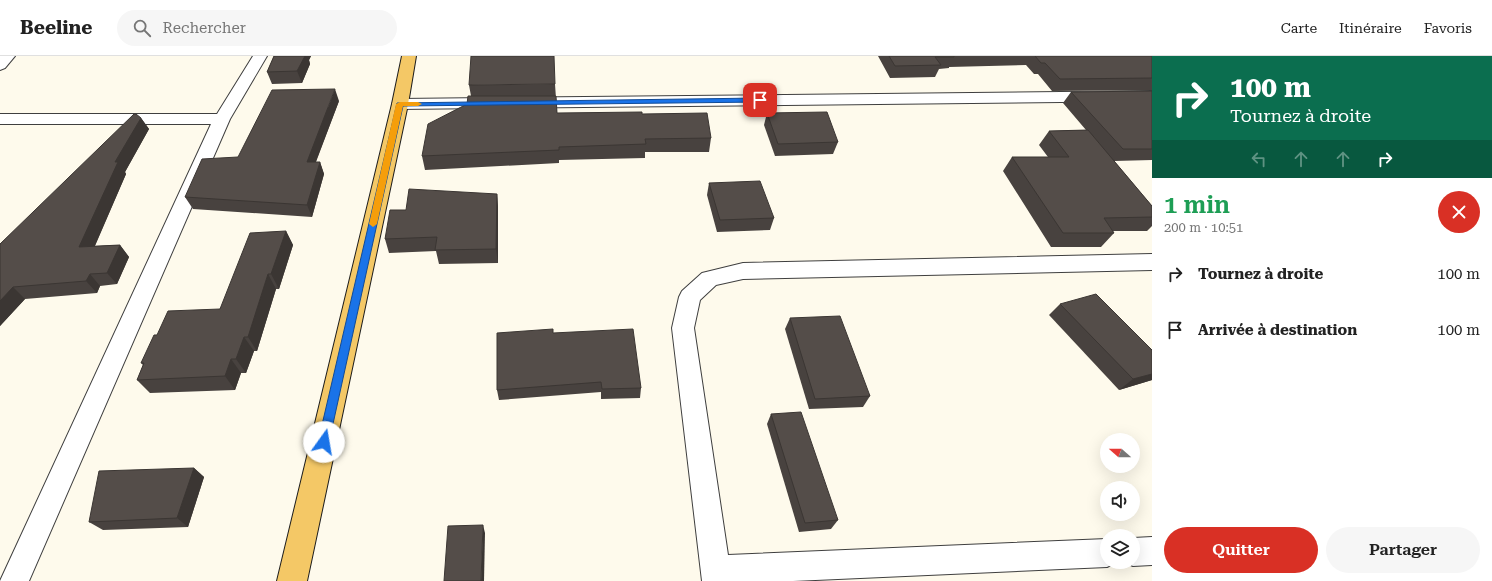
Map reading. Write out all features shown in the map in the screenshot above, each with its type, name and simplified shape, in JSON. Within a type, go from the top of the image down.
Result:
[{"type":"main road","points":[[292,581],[400,104],[409,56]]},
{"type":"street","points":[[0,65],[8,56]]},
{"type":"street","points":[[14,581],[222,119],[260,56]]},
{"type":"street","points":[[400,104],[1152,96]]},
{"type":"street","points":[[0,119],[222,119]]},
{"type":"street","points":[[1100,553],[716,576],[683,328],[690,297],[709,279],[743,271],[1152,262]]},
{"type":"street","points":[[1140,552],[1152,552]]},
{"type":"building","points":[[274,56],[305,56],[297,71],[267,72]]},
{"type":"building","points":[[471,56],[554,56],[555,84],[469,85]]},
{"type":"building","points":[[889,56],[954,57],[935,57],[941,65],[895,66]]},
{"type":"building","points":[[1035,56],[1152,56],[1152,78],[1060,79],[1045,63],[1041,63]]},
{"type":"building","points":[[335,89],[307,162],[320,162],[307,205],[185,197],[202,159],[238,157],[272,90]]},
{"type":"building","points":[[1152,91],[1152,149],[1123,149],[1071,92]]},
{"type":"building","points":[[468,96],[556,96],[557,113],[707,113],[711,138],[645,139],[646,144],[559,147],[559,150],[422,156],[428,124],[467,104]]},
{"type":"building","points":[[827,112],[838,142],[778,144],[767,113]]},
{"type":"building","points":[[134,114],[141,118],[115,162],[118,162],[79,247],[120,245],[107,273],[90,274],[86,281],[13,287],[0,301],[0,244]]},
{"type":"building","points":[[1088,130],[1152,206],[1152,217],[1104,218],[1114,233],[1063,233],[1012,157],[1069,157],[1049,131]]},
{"type":"building","points":[[760,181],[774,218],[720,220],[709,183]]},
{"type":"building","points":[[409,189],[497,194],[496,249],[435,250],[437,237],[385,239],[390,210],[406,210]]},
{"type":"building","points":[[286,231],[271,274],[268,274],[248,337],[244,337],[236,359],[231,359],[225,376],[137,380],[144,363],[141,363],[154,335],[157,335],[168,311],[220,309],[250,233]]},
{"type":"building","points":[[1096,294],[1152,350],[1152,374],[1133,379],[1060,304]]},
{"type":"building","points":[[840,316],[870,396],[815,399],[790,318]]},
{"type":"building","points":[[553,329],[553,333],[633,329],[641,388],[602,389],[601,382],[497,390],[497,333]]},
{"type":"building","points":[[801,412],[838,520],[805,523],[771,414]]},
{"type":"building","points":[[194,468],[177,518],[89,522],[99,471]]},
{"type":"building","points":[[483,525],[481,581],[444,581],[448,526]]},
{"type":"slow traffic","points":[[373,224],[400,104],[418,104]]},
{"type":"route","points":[[324,442],[400,104],[760,100]]}]
